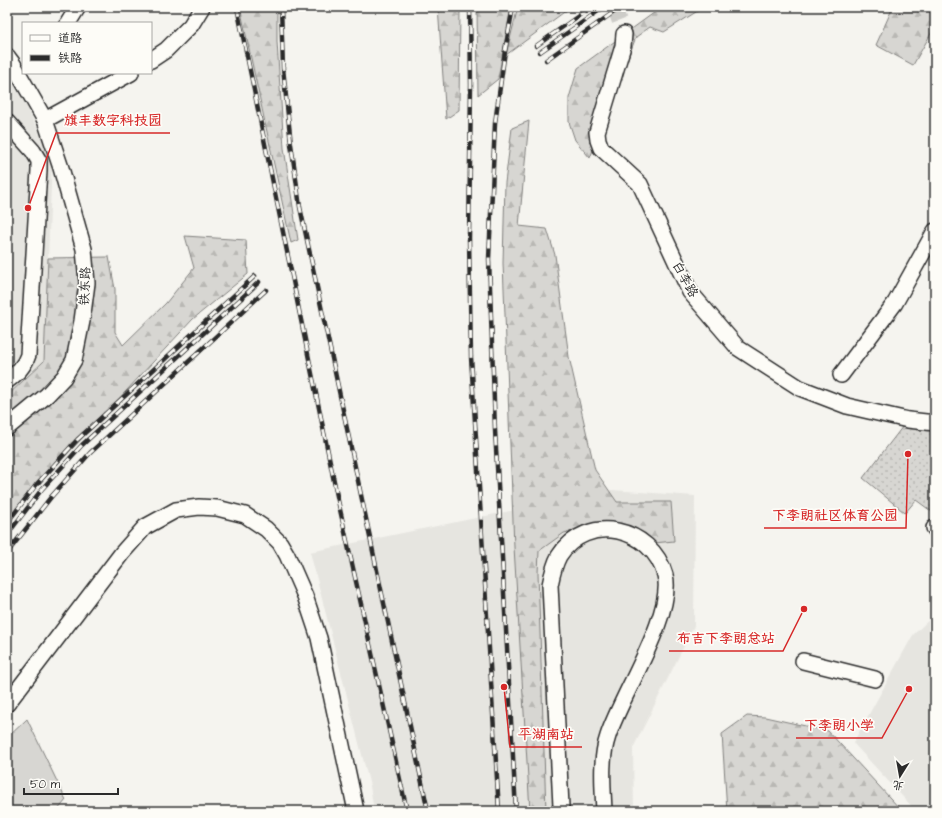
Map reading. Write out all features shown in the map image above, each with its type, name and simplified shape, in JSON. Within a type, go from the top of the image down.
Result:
[{"type":"street","points":[[69,22],[78,7]]},
{"type":"street","points":[[152,59],[166,50],[192,25],[202,7]]},
{"type":"street","name":"白李路","points":[[624,34],[623,46],[597,132],[598,140],[601,148],[640,184],[690,292],[738,348],[800,388],[847,406],[908,420],[935,424]]},
{"type":"street","name":"铁东路","points":[[7,56],[21,70]]},
{"type":"street","name":"铁东路","points":[[7,428],[47,395],[64,377],[74,360],[82,321],[87,283],[84,249],[61,168],[45,120],[23,74]]},
{"type":"street","points":[[45,120],[129,74]]},
{"type":"street","points":[[7,122],[33,151],[39,161],[39,170],[28,355],[25,363],[19,371],[7,381]]},
{"type":"street","points":[[841,375],[896,303],[935,231]]},
{"type":"street","points":[[7,704],[122,553],[145,527],[176,510],[199,507],[217,508],[245,515],[266,529],[280,543],[287,555],[305,596],[319,638],[356,811]]},
{"type":"street","points":[[561,806],[550,585],[553,568],[560,555],[570,543],[581,536],[594,531],[622,531],[635,536],[646,543],[654,552],[666,576],[667,589],[665,603],[659,622],[607,737],[603,765],[604,811]]},
{"type":"street","points":[[803,661],[875,679]]},
{"type":"shaded area","points":[[7,74],[26,105],[52,159],[44,361],[7,396]]},
{"type":"shaded area","points":[[612,490],[695,496],[694,626],[633,748],[634,811],[374,811],[370,786],[310,552]]},
{"type":"shaded area","points":[[935,614],[935,811],[916,811],[853,743],[913,635]]},
{"type":"green space","points":[[240,7],[277,7],[277,42],[284,148],[298,240],[291,243]]},
{"type":"green space","points":[[438,7],[460,7],[459,110],[446,119]]},
{"type":"green space","points":[[477,7],[511,7],[498,79],[478,95]]},
{"type":"green space","points":[[518,7],[571,7],[506,55]]},
{"type":"green space","points":[[662,7],[704,7],[664,32],[650,27],[636,37],[590,158],[575,140],[569,122],[569,98],[578,68]]},
{"type":"green space","points":[[893,7],[933,7],[933,30],[913,65],[876,45]]},
{"type":"green space","points":[[529,121],[519,226],[547,229],[555,255],[569,357],[595,470],[617,502],[671,502],[674,541],[654,543],[607,524],[564,533],[539,551],[538,573],[546,811],[530,811],[514,547],[503,263],[505,183],[512,128]]},
{"type":"green space","points":[[185,236],[246,240],[248,274],[193,319],[7,519],[7,396],[44,361],[48,258],[109,257],[115,289],[115,332],[123,345],[166,303],[194,268]]},
{"type":"green space","points":[[903,426],[935,431],[935,514],[916,500],[905,513],[863,478]]},
{"type":"green space","points":[[747,716],[765,717],[828,731],[902,811],[727,811],[722,734]]},
{"type":"green space","points":[[27,719],[66,800],[57,811],[7,811],[7,738]]},
{"type":"tunnel","points":[[614,7],[624,34]]},
{"type":"railway","points":[[237,7],[337,496],[407,811]]},
{"type":"railway","points":[[281,7],[283,68],[291,144],[300,207],[428,811]]},
{"type":"railway","points":[[470,7],[471,85],[469,238],[471,357],[499,811]]},
{"type":"railway","points":[[513,7],[495,123],[489,259],[495,430],[516,811]]},
{"type":"railway","points":[[536,46],[591,7]]},
{"type":"railway","points":[[540,52],[604,7]]},
{"type":"railway","points":[[546,60],[621,7]]},
{"type":"railway","points":[[7,523],[36,485],[77,440],[255,276]]},
{"type":"railway","points":[[7,535],[42,489],[82,445],[259,282]]},
{"type":"railway","points":[[7,553],[51,497],[90,453],[266,290]]},
{"type":"place","name":"旗丰数字科技园","points":[[28,208]]},
{"type":"place","name":"下李朗社区体育公园","points":[[908,454]]},
{"type":"place","name":"布吉下李朗总站","points":[[804,609]]},
{"type":"place","name":"平湖南站","points":[[504,687]]},
{"type":"place","name":"下李朗小学","points":[[909,689]]}]
